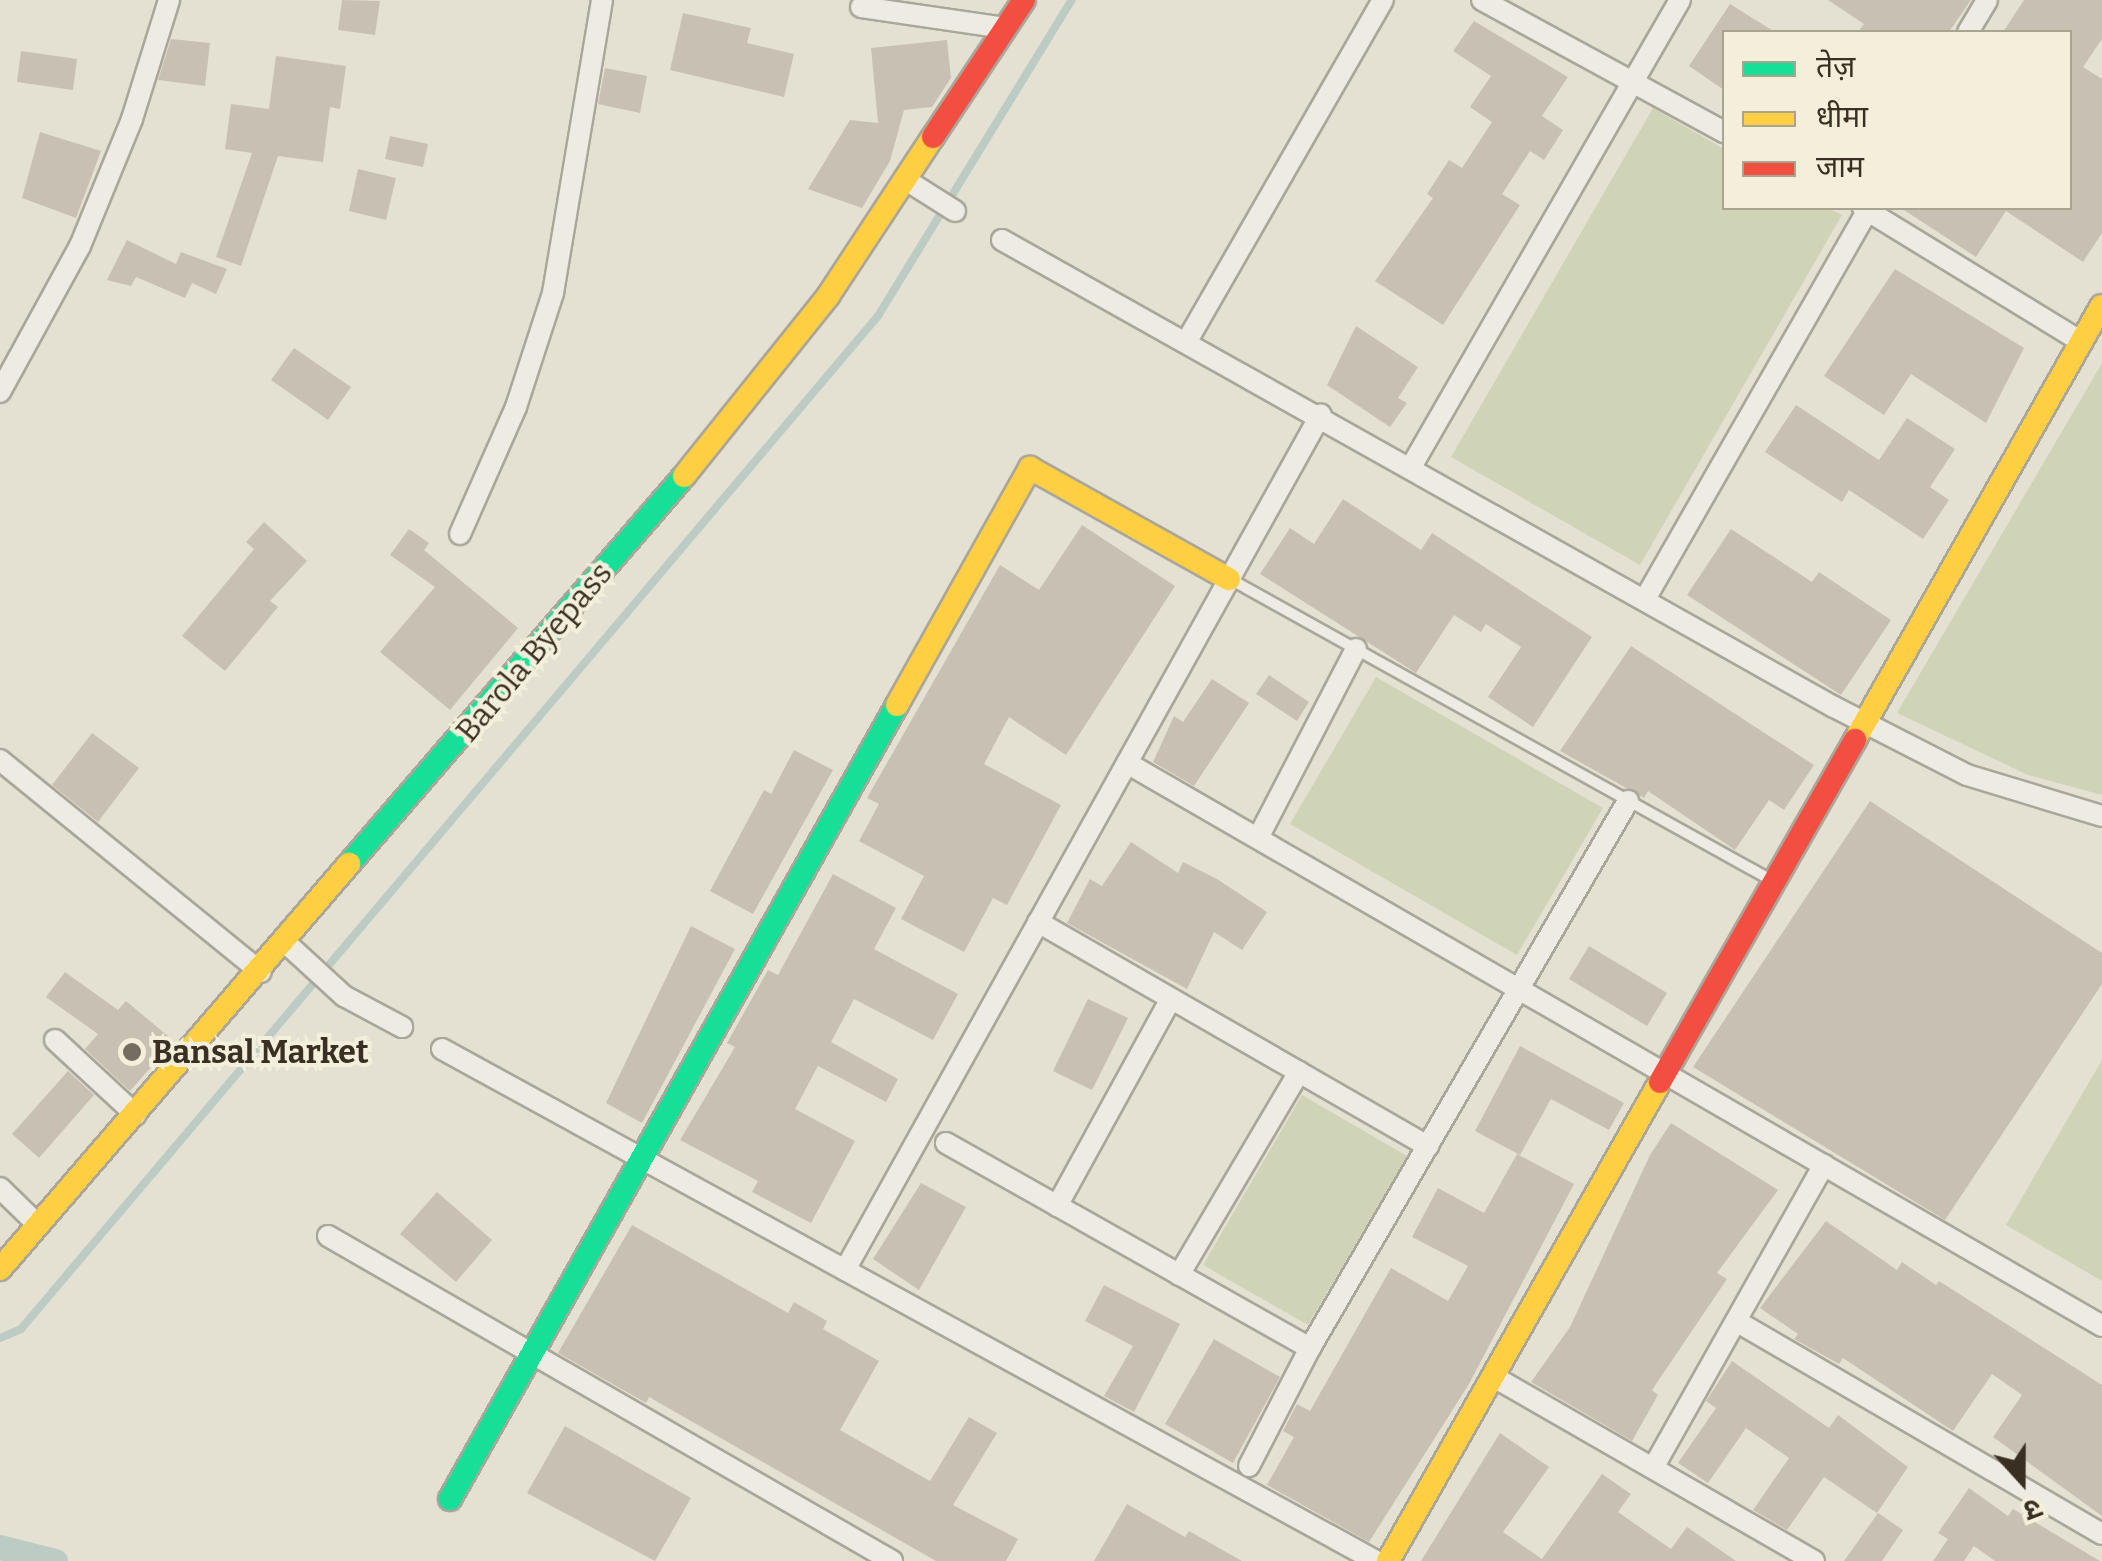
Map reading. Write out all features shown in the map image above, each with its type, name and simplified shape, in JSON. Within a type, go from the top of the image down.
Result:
[{"type":"street","points":[[0,392],[80,246],[132,119],[169,0]]},
{"type":"street","points":[[460,534],[516,407],[553,293],[602,0]]},
{"type":"street","name":"Barola Byepass","points":[[0,1269],[261,972],[294,949],[709,447],[828,296],[1024,0]]},
{"type":"street","points":[[1188,339],[1383,0]]},
{"type":"street","points":[[1482,0],[1722,131]]},
{"type":"street","points":[[1411,467],[1680,0]]},
{"type":"street","points":[[1969,30],[1987,0]]},
{"type":"street","points":[[862,8],[1005,28]]},
{"type":"street","points":[[906,180],[955,211]]},
{"type":"street","points":[[1646,599],[1865,210]]},
{"type":"street","points":[[1869,210],[2082,342]]},
{"type":"street","points":[[1002,240],[1188,339],[1866,724],[1967,775],[2102,816]]},
{"type":"street","points":[[1388,1561],[1668,1075],[2102,306]]},
{"type":"street","points":[[845,1270],[1321,414]]},
{"type":"street","points":[[450,1499],[1030,468],[1229,579]]},
{"type":"street","points":[[1258,838],[1356,649]]},
{"type":"street","points":[[0,760],[261,972]]},
{"type":"street","points":[[1127,763],[2102,1326]]},
{"type":"street","points":[[1249,1466],[1310,1348],[1628,800]]},
{"type":"street","points":[[1038,922],[1428,1146]]},
{"type":"street","points":[[294,949],[344,996],[402,1027]]},
{"type":"street","points":[[1057,1206],[1171,999]]},
{"type":"street","points":[[56,1040],[136,1115]]},
{"type":"street","points":[[442,1049],[1376,1561]]},
{"type":"street","points":[[1179,1275],[1299,1072]]},
{"type":"street","points":[[946,1143],[1310,1348]]},
{"type":"street","points":[[1653,1468],[1824,1165]]},
{"type":"street","points":[[0,1188],[38,1225]]},
{"type":"street","points":[[328,1236],[892,1561]]},
{"type":"street","points":[[1736,1321],[2102,1534]]},
{"type":"street","points":[[1494,1377],[1814,1561]]},
{"type":"lane","points":[[1229,579],[1776,882]]},
{"type":"green space","points":[[1653,108],[1722,148],[1722,210],[1832,210],[1842,215],[1640,565],[1451,457]]},
{"type":"green space","points":[[2102,363],[2102,795],[2028,775],[1897,713]]},
{"type":"green space","points":[[1376,677],[1603,808],[1517,955],[1290,824]]},
{"type":"green space","points":[[2102,1060],[2102,1281],[2006,1225]]},
{"type":"green space","points":[[1302,1095],[1407,1156],[1308,1325],[1203,1265]]},
{"type":"building","points":[[342,0],[380,1],[375,35],[338,30]]},
{"type":"building","points":[[1828,0],[1971,0],[1950,30],[1860,30],[1864,24]]},
{"type":"building","points":[[2024,0],[2102,0],[2102,39],[2083,67],[2102,79],[2102,233],[2083,262],[2006,211],[1976,257],[1904,210],[2072,210],[2072,30],[2004,30]]},
{"type":"building","points":[[1730,4],[1772,30],[1722,30],[1722,89],[1689,66]]},
{"type":"building","points":[[683,13],[751,28],[747,43],[794,54],[784,97],[670,70]]},
{"type":"building","points":[[1474,21],[1568,77],[1542,116],[1563,130],[1544,160],[1530,151],[1502,194],[1520,205],[1443,325],[1375,281],[1433,198],[1427,194],[1449,160],[1462,168],[1492,122],[1470,107],[1491,76],[1453,51]]},
{"type":"building","points":[[171,39],[210,43],[205,86],[158,80]]},
{"type":"building","points":[[947,40],[951,78],[932,107],[904,110],[890,161],[862,208],[808,189],[850,120],[878,123],[871,48]]},
{"type":"building","points":[[21,51],[77,59],[73,90],[17,82]]},
{"type":"building","points":[[276,56],[346,66],[340,109],[330,107],[323,162],[278,156],[241,266],[216,257],[252,153],[225,149],[231,104],[269,109]]},
{"type":"building","points":[[605,68],[647,76],[640,113],[598,104]]},
{"type":"building","points":[[40,132],[101,151],[76,218],[22,198]]},
{"type":"building","points":[[390,136],[428,144],[423,167],[385,159]]},
{"type":"building","points":[[358,169],[396,178],[386,220],[349,211]]},
{"type":"building","points":[[127,240],[176,264],[181,252],[227,269],[216,294],[192,283],[185,298],[136,277],[131,286],[107,280]]},
{"type":"building","points":[[1895,269],[2024,348],[1986,423],[1911,374],[1884,415],[1824,376]]},
{"type":"building","points":[[1356,326],[1418,367],[1398,398],[1407,403],[1390,427],[1327,385]]},
{"type":"building","points":[[294,348],[351,387],[328,420],[271,380]]},
{"type":"building","points":[[1796,405],[1879,460],[1907,418],[1955,449],[1930,487],[1949,500],[1923,539],[1849,490],[1842,502],[1765,452]]},
{"type":"building","points":[[1343,499],[1421,550],[1432,533],[1592,637],[1533,727],[1488,697],[1521,647],[1486,624],[1481,632],[1454,615],[1416,673],[1260,574],[1290,528],[1314,544]]},
{"type":"building","points":[[264,522],[307,561],[270,601],[278,607],[225,671],[182,636],[254,549],[246,542]]},
{"type":"building","points":[[1082,525],[1175,586],[1066,755],[1009,717],[984,764],[1061,805],[1007,905],[993,898],[964,952],[901,919],[924,876],[859,841],[879,804],[867,798],[1000,565],[1039,590]]},
{"type":"building","points":[[409,529],[429,543],[424,550],[518,628],[450,710],[380,652],[435,587],[390,555]]},
{"type":"building","points":[[1731,529],[1812,582],[1819,572],[1891,620],[1841,695],[1687,595]]},
{"type":"building","points":[[1631,646],[1814,765],[1784,810],[1769,800],[1735,850],[1648,791],[1644,798],[1560,751]]},
{"type":"building","points":[[1269,675],[1309,702],[1297,721],[1256,694]]},
{"type":"building","points":[[1212,679],[1249,703],[1194,786],[1153,762],[1174,716],[1183,722]]},
{"type":"building","points":[[92,733],[139,768],[98,822],[52,785]]},
{"type":"building","points":[[794,750],[833,770],[753,914],[710,891],[764,790],[771,794]]},
{"type":"building","points":[[1870,801],[2102,953],[2102,984],[1945,1220],[1693,1067]]},
{"type":"building","points":[[1131,842],[1178,873],[1183,862],[1217,879],[1267,912],[1242,950],[1214,932],[1187,989],[1067,923],[1090,879],[1102,886]]},
{"type":"building","points":[[833,874],[896,908],[874,949],[958,994],[933,1040],[854,999],[831,1042],[898,1079],[886,1102],[818,1066],[795,1109],[855,1141],[811,1223],[752,1192],[758,1181],[680,1140],[735,1047],[727,1043],[768,970],[778,975]]},
{"type":"building","points":[[691,926],[735,949],[642,1123],[606,1103]]},
{"type":"building","points":[[1589,946],[1667,993],[1647,1026],[1569,979]]},
{"type":"building","name":"Bansal Market","points":[[65,972],[118,1010],[126,1001],[174,1041],[130,1091],[85,1049],[98,1034],[46,997]]},
{"type":"building","points":[[1088,999],[1128,1018],[1092,1090],[1053,1071]]},
{"type":"building","points":[[1520,1046],[1624,1103],[1609,1130],[1551,1099],[1520,1155],[1475,1131]]},
{"type":"building","points":[[68,1071],[94,1095],[39,1158],[12,1134]]},
{"type":"building","points":[[1671,1123],[1778,1190],[1717,1273],[1727,1279],[1652,1390],[1658,1395],[1632,1441],[1531,1382],[1570,1327],[1650,1155]]},
{"type":"building","points":[[1517,1154],[1574,1184],[1469,1384],[1369,1542],[1267,1485],[1294,1437],[1283,1431],[1297,1404],[1310,1411],[1391,1268],[1448,1301],[1468,1266],[1412,1237],[1438,1188],[1484,1213]]},
{"type":"building","points":[[921,1183],[966,1207],[919,1290],[873,1259]]},
{"type":"building","points":[[437,1192],[492,1240],[456,1282],[400,1234]]},
{"type":"building","points":[[1826,1221],[1897,1270],[1902,1262],[1936,1285],[1939,1281],[2102,1385],[2102,1516],[1993,1437],[2022,1395],[1992,1374],[1953,1431],[1843,1358],[1839,1364],[1794,1339],[1798,1334],[1760,1308]]},
{"type":"building","points":[[632,1225],[788,1313],[794,1302],[827,1321],[823,1329],[879,1361],[840,1430],[930,1481],[969,1417],[997,1433],[953,1505],[1018,1539],[1006,1561],[936,1561],[649,1397],[646,1403],[558,1353]]},
{"type":"building","points":[[1104,1285],[1180,1324],[1134,1412],[1104,1396],[1133,1346],[1085,1321]]},
{"type":"building","points":[[1214,1339],[1280,1377],[1233,1463],[1165,1424]]},
{"type":"building","points":[[1732,1361],[1829,1428],[1838,1415],[1908,1467],[1877,1513],[1824,1477],[1787,1530],[1753,1510],[1789,1458],[1746,1428],[1708,1483],[1678,1463],[1716,1408],[1706,1401]]},
{"type":"building","points":[[565,1426],[691,1498],[655,1561],[527,1493]]},
{"type":"building","points":[[1500,1433],[1549,1467],[1503,1532],[1542,1559],[1602,1474],[1631,1494],[1618,1512],[1671,1549],[1687,1527],[1736,1561],[1421,1561]]},
{"type":"building","points":[[1969,1488],[2008,1516],[2013,1509],[2100,1561],[1995,1561],[1974,1546],[1964,1561],[1933,1561],[1948,1539],[1938,1533]]},
{"type":"building","points":[[1127,1504],[1185,1537],[1189,1531],[1242,1561],[1094,1561]]},
{"type":"building","points":[[1878,1513],[1903,1530],[1882,1561],[1844,1561]]},
{"type":"waterway","points":[[0,1338],[21,1329],[878,316],[1072,0]]},
{"type":"waterway","points":[[0,1547],[55,1561]]},
{"type":"traffic: fast","points":[[349,864],[684,476]]},
{"type":"traffic: fast","points":[[450,1499],[897,705]]},
{"type":"traffic: slow","points":[[684,476],[828,296],[933,137]]},
{"type":"traffic: slow","points":[[1855,740],[2102,306]]},
{"type":"traffic: slow","points":[[897,705],[1030,468],[1229,579]]},
{"type":"traffic: slow","points":[[0,1269],[349,864]]},
{"type":"traffic: slow","points":[[1388,1561],[1660,1082]]},
{"type":"traffic: jam","points":[[933,137],[1024,0]]},
{"type":"traffic: jam","points":[[1660,1082],[1855,740]]},
{"type":"place","name":"Bansal Market","points":[[132,1052]]}]
